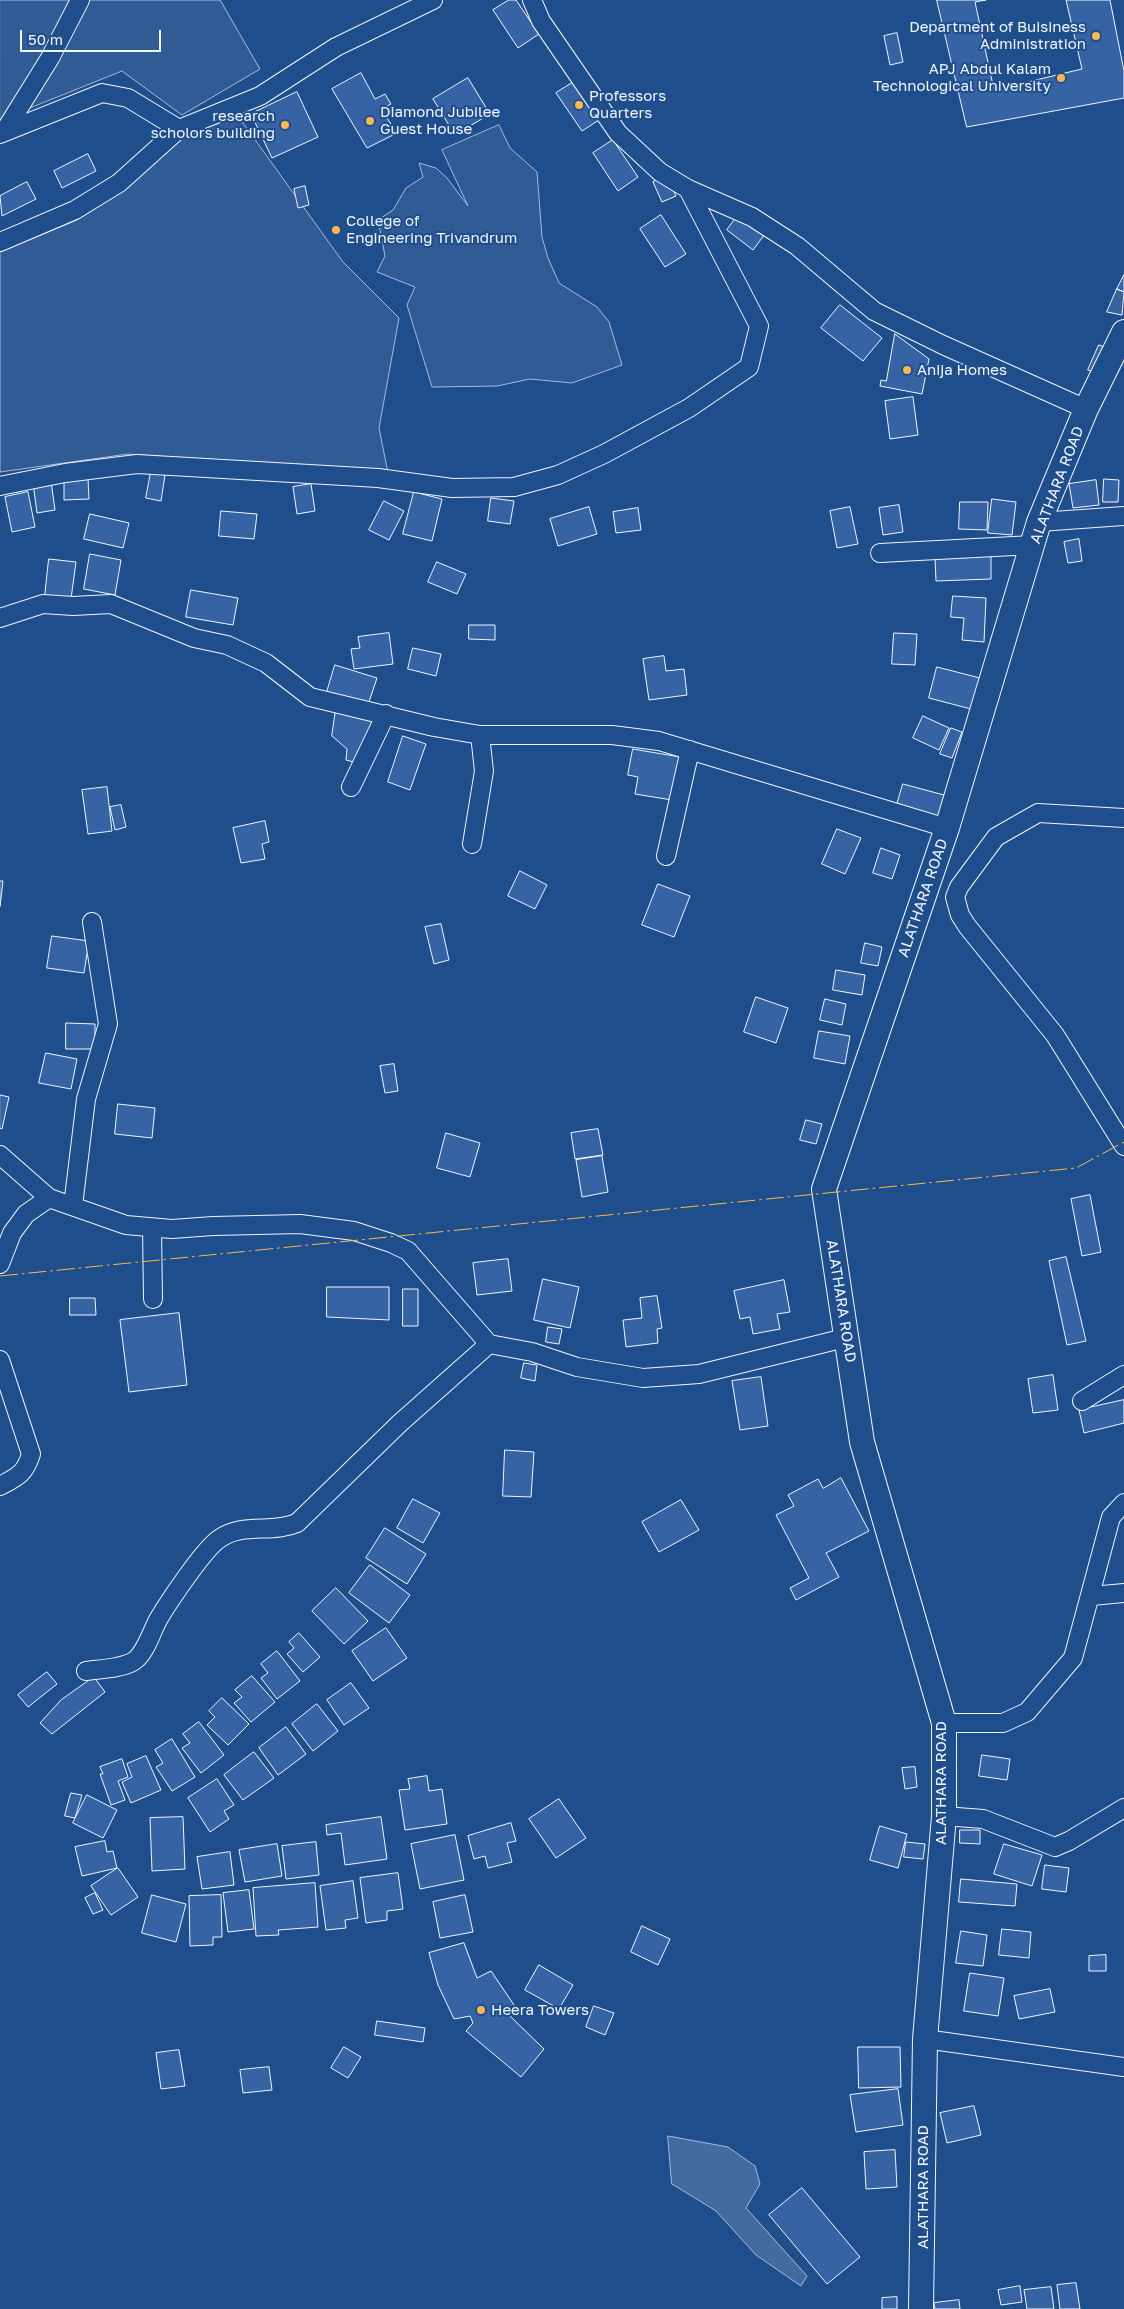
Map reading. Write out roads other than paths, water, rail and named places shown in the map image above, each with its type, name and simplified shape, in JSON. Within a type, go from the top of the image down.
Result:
[{"type":"street","points":[[2,133],[50,58],[80,0]]},
{"type":"street","points":[[0,242],[75,210],[120,183],[178,129],[260,96],[336,47],[433,0]]},
{"type":"street","points":[[532,0],[540,21],[618,133],[660,172],[688,189],[752,217],[797,246],[874,311],[952,349],[1086,409]]},
{"type":"street","points":[[2,133],[102,93],[128,98],[178,129]]},
{"type":"street","points":[[0,486],[65,473],[137,464],[378,478],[452,488],[514,487],[558,475],[604,454],[689,408],[749,367],[759,326],[688,189]]},
{"type":"street","name":"ALATHARA ROAD","points":[[921,2309],[924,2039],[944,1816],[944,1723],[862,1442],[824,1189],[947,828],[1039,522],[1086,409],[1124,332]]},
{"type":"street","points":[[1039,522],[1124,516]]},
{"type":"street","points":[[880,553],[1033,545]]},
{"type":"street","points":[[0,618],[44,604],[73,606],[112,604],[194,638],[227,646],[258,660],[310,696],[434,727],[480,735],[612,735],[659,741],[947,828]]},
{"type":"street","points":[[351,787],[386,714]]},
{"type":"street","points":[[472,844],[484,771],[480,735]]},
{"type":"street","points":[[666,856],[690,750]]},
{"type":"street","points":[[1124,818],[1038,813],[996,836],[959,887],[955,897],[957,906],[967,926],[1055,1035],[1124,1146]]},
{"type":"street","points":[[73,1206],[86,1099],[108,1024],[92,922]]},
{"type":"street","points":[[0,1155],[49,1198],[126,1224],[172,1229],[300,1224],[354,1231],[392,1243],[408,1251],[489,1344],[532,1352],[578,1367],[643,1378],[699,1374],[845,1338]]},
{"type":"street","points":[[0,1264],[12,1233],[26,1214],[49,1198]]},
{"type":"street","points":[[152,1227],[153,1299]]},
{"type":"street","points":[[86,1671],[125,1665],[136,1660],[160,1618],[213,1544],[233,1532],[255,1528],[278,1529],[297,1523],[400,1423],[489,1344]]},
{"type":"street","points":[[0,1360],[30,1454],[27,1467],[18,1476],[0,1486]]},
{"type":"street","points":[[1082,1401],[1124,1375]]},
{"type":"street","points":[[944,1723],[1003,1723],[1027,1712],[1073,1658],[1092,1596],[1111,1516],[1124,1503]]},
{"type":"street","points":[[1092,1596],[1124,1593]]},
{"type":"street","points":[[944,1816],[983,1819],[1054,1847],[1069,1841],[1124,1808]]},
{"type":"street","points":[[924,2039],[1124,2067]]},
{"type":"place","name":"Department of Buisiness Administration","points":[[1096,36]]},
{"type":"place","name":"APJ Abdul Kalam Technological University","points":[[1061,78]]},
{"type":"place","name":"Professors Quarters","points":[[579,105]]},
{"type":"place","name":"Diamond Jubilee Guest House","points":[[370,121]]},
{"type":"place","name":"research scholors building","points":[[285,125]]},
{"type":"place","name":"College of Engineering Trivandrum","points":[[336,230]]},
{"type":"place","name":"Anija Homes","points":[[907,370]]},
{"type":"place","name":"Heera Towers","points":[[481,2010]]}]
